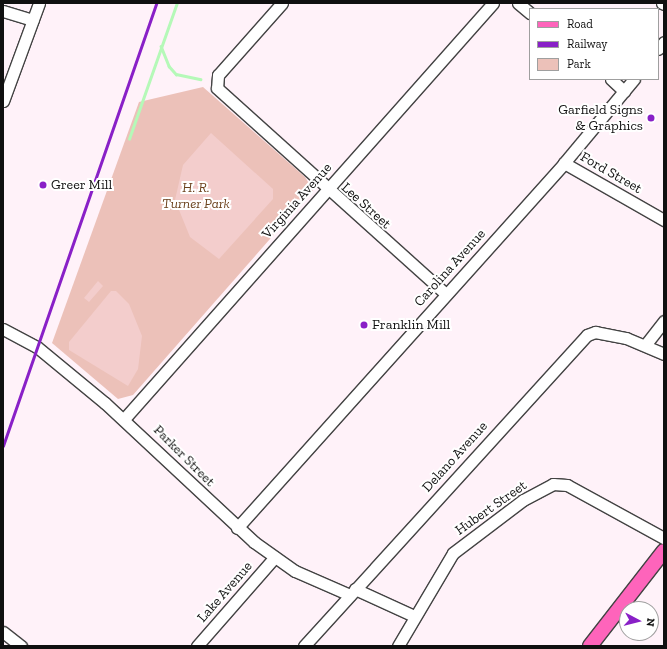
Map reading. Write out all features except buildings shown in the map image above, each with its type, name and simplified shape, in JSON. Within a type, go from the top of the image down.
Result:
[{"type":"main road","points":[[590,646],[663,554]]},
{"type":"street","points":[[3,101],[39,3]]},
{"type":"street","name":"Lee Street","points":[[282,3],[218,75],[216,88],[327,190],[446,294]]},
{"type":"street","name":"Virginia Avenue","points":[[124,419],[493,3]]},
{"type":"street","points":[[518,3],[529,11]]},
{"type":"street","points":[[3,10],[33,20]]},
{"type":"street","points":[[612,80],[624,91]]},
{"type":"street","name":"Carolina Avenue","points":[[237,528],[564,163],[633,80]]},
{"type":"street","name":"Ford Street","points":[[564,163],[664,220]]},
{"type":"street","points":[[646,344],[664,321]]},
{"type":"street","name":"Parker Street","points":[[3,329],[38,347],[124,419],[237,528],[294,571],[414,616]]},
{"type":"street","name":"Delano Avenue","points":[[304,646],[587,334],[600,332],[646,344],[664,354]]},
{"type":"street","name":"Hubert Street","points":[[398,646],[414,616],[453,553],[523,500],[553,484],[567,485],[664,538]]},
{"type":"street","name":"Lake Avenue","points":[[197,646],[275,557]]},
{"type":"street","points":[[3,632],[21,646]]},
{"type":"green space","name":"H. R. Turner Park","points":[[203,87],[305,177],[313,190],[133,395],[118,399],[52,343],[139,102]]},
{"type":"green space","points":[[211,133],[273,189],[273,199],[219,259],[190,237],[175,200],[183,165]]},
{"type":"green space","points":[[98,281],[103,286],[89,302],[84,298]]},
{"type":"green space","points":[[111,291],[116,291],[129,304],[142,336],[138,369],[128,386],[69,350],[69,342]]},
{"type":"waterway","points":[[129,139],[177,3]]},
{"type":"waterway","points":[[161,46],[169,66],[176,74],[200,79]]},
{"type":"railway","points":[[3,446],[156,3]]},
{"type":"place","name":"Garfield Signs & Graphics","points":[[651,118]]},
{"type":"place","name":"Greer Mill","points":[[43,185]]},
{"type":"place","name":"Franklin Mill","points":[[364,325]]}]
